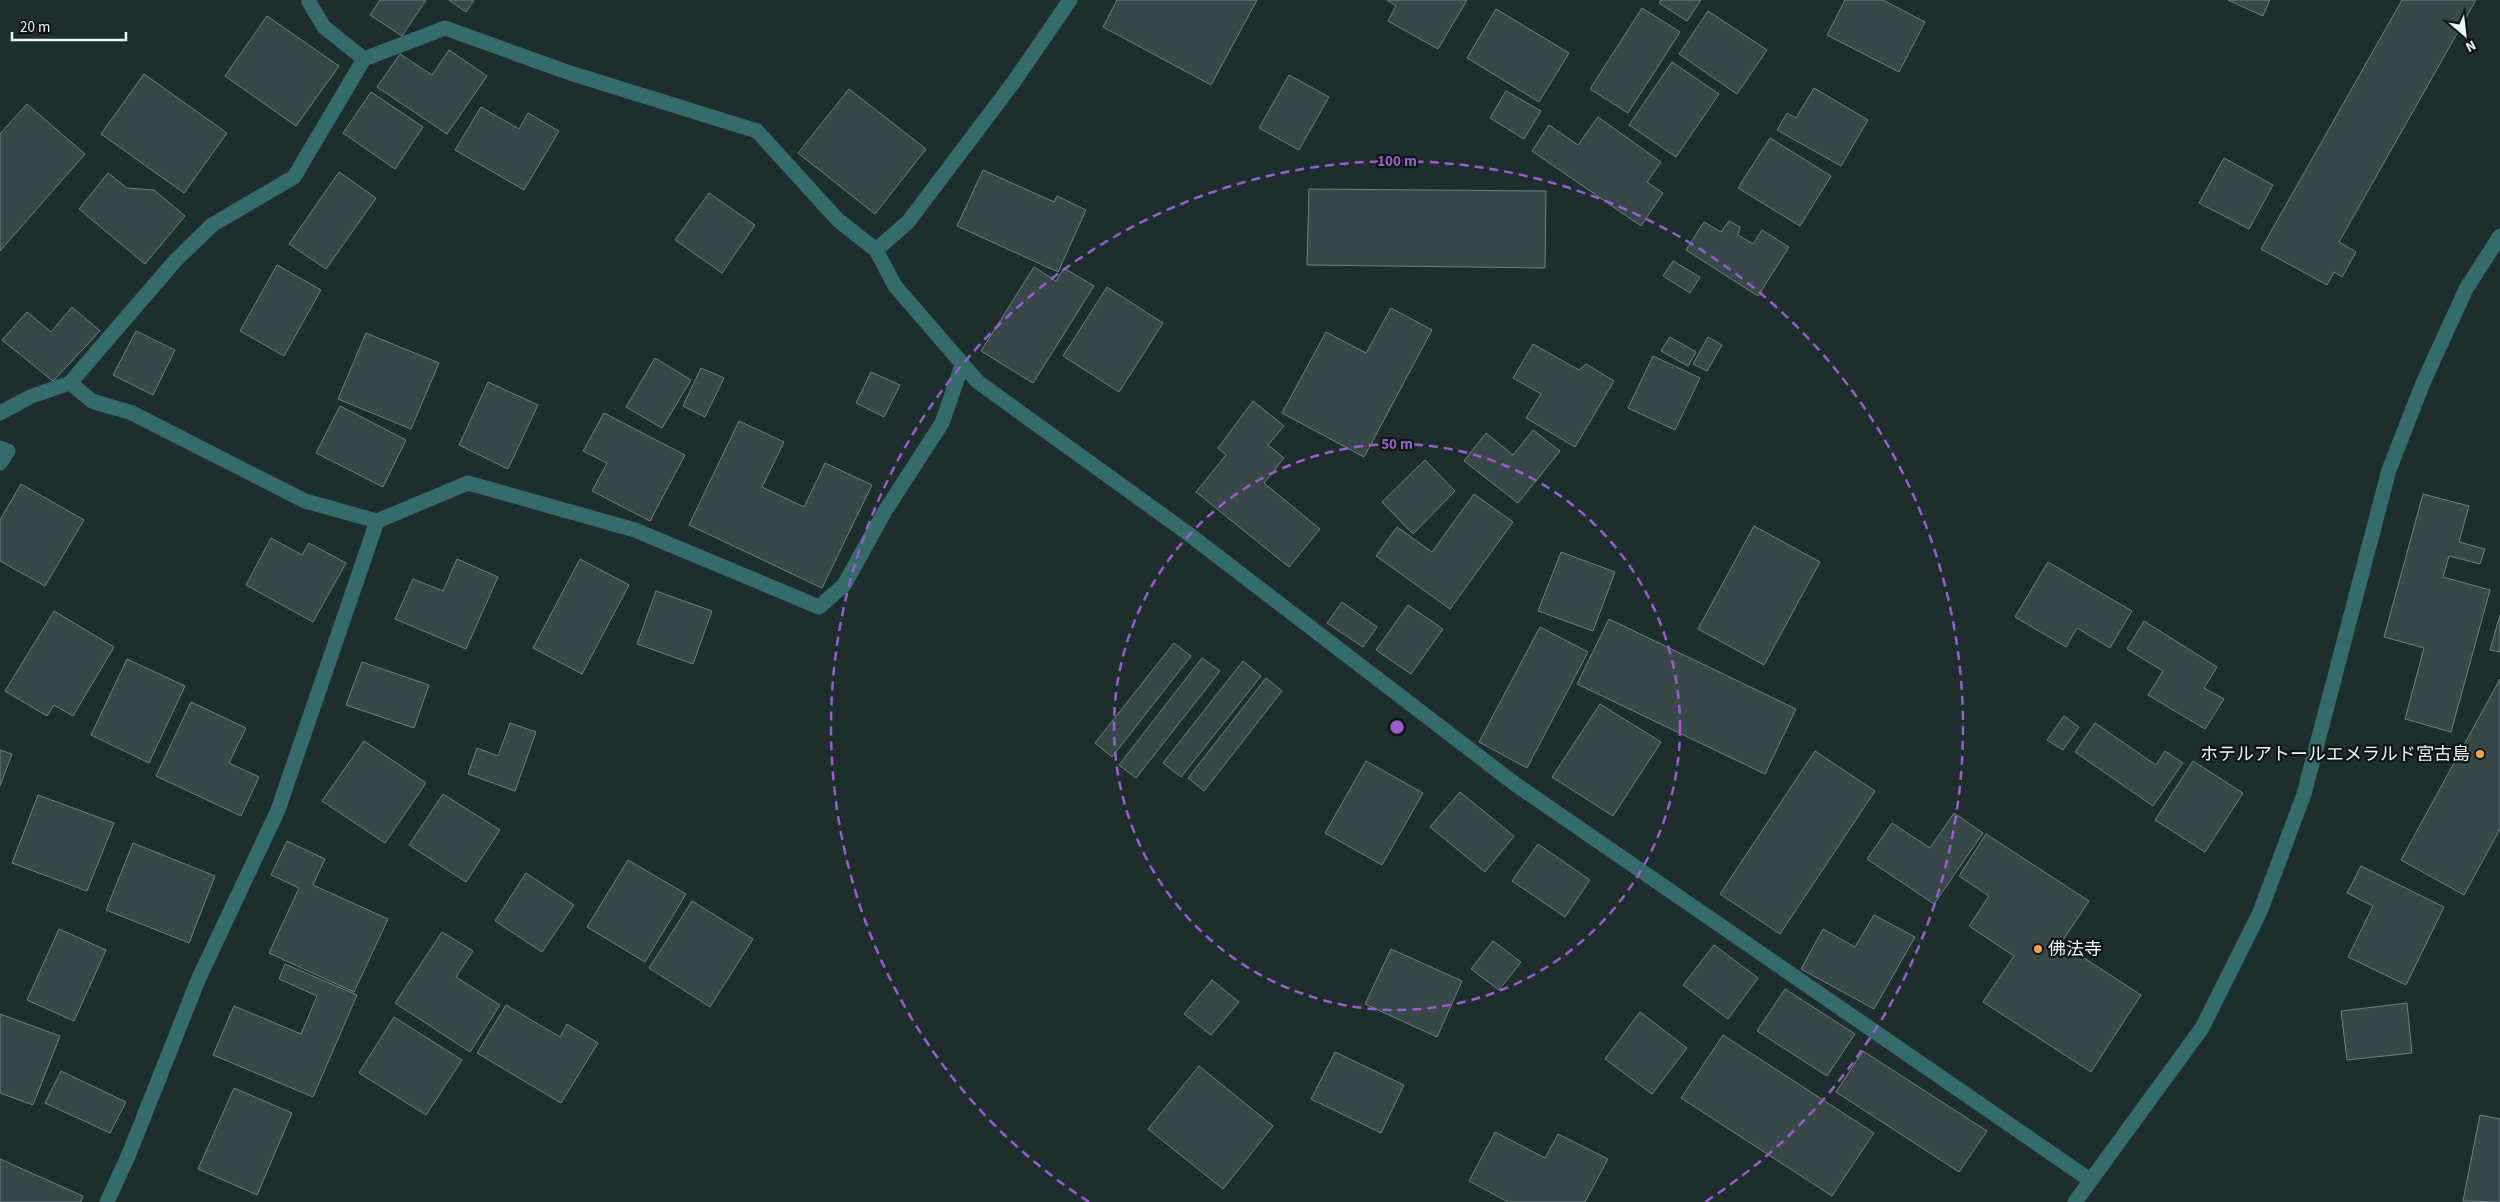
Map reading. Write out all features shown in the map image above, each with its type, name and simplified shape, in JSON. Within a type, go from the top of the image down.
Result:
[{"type":"street","points":[[310,0],[309,2],[324,27],[364,60]]},
{"type":"street","points":[[876,250],[908,222],[1013,83],[1070,0]]},
{"type":"street","points":[[0,413],[32,396],[70,383],[174,261],[212,225],[294,177],[364,60],[445,28],[570,73],[757,131],[838,220],[876,250],[896,286],[978,382],[1186,532],[1515,784],[2090,1180]]},
{"type":"street","points":[[2075,1202],[2202,1028],[2260,912],[2304,794],[2389,470],[2423,383],[2466,289],[2500,236]]},
{"type":"street","points":[[70,383],[92,401],[132,413],[305,501],[377,521],[468,484],[634,530],[819,607],[844,585],[885,511],[942,422],[962,365]]},
{"type":"street","points":[[0,448],[8,451],[0,464]]},
{"type":"street","points":[[107,1202],[129,1154],[198,980],[278,810],[377,521]]},
{"type":"building","points":[[380,0],[426,0],[402,36],[370,15]]},
{"type":"building","points":[[449,0],[474,0],[466,12]]},
{"type":"building","points":[[1117,0],[1257,0],[1211,85],[1103,27]]},
{"type":"building","points":[[1387,0],[1467,0],[1438,49],[1388,21],[1396,6]]},
{"type":"building","points":[[1661,0],[1701,0],[1687,21],[1659,3]]},
{"type":"building","points":[[1845,0],[1883,0],[1925,22],[1899,72],[1827,35]]},
{"type":"building","points":[[2228,0],[2270,0],[2263,16]]},
{"type":"building","points":[[2402,0],[2476,0],[2339,242],[2356,252],[2342,277],[2334,272],[2327,285],[2261,249]]},
{"type":"building","points":[[1642,8],[1680,32],[1628,113],[1590,89]]},
{"type":"building","points":[[1496,9],[1569,53],[1539,102],[1467,58]]},
{"type":"building","points":[[1708,11],[1767,50],[1737,94],[1679,54]]},
{"type":"building","points":[[267,16],[339,66],[296,126],[225,76]]},
{"type":"building","points":[[449,50],[487,76],[447,134],[377,87],[400,54],[432,75]]},
{"type":"building","points":[[1672,62],[1719,94],[1676,157],[1629,125]]},
{"type":"building","points":[[144,74],[227,133],[184,193],[101,134]]},
{"type":"building","points":[[1289,75],[1329,97],[1299,150],[1259,128]]},
{"type":"building","points":[[1814,88],[1868,120],[1841,166],[1777,130],[1787,113],[1796,118]]},
{"type":"building","points":[[849,89],[926,149],[875,214],[798,153]]},
{"type":"building","points":[[1506,91],[1541,111],[1524,139],[1490,118]]},
{"type":"building","points":[[371,92],[423,127],[395,169],[343,133]]},
{"type":"building","points":[[27,104],[85,154],[0,251],[0,134]]},
{"type":"building","points":[[481,107],[519,129],[528,113],[559,131],[524,190],[455,150]]},
{"type":"building","points":[[1598,117],[1661,162],[1647,182],[1663,193],[1641,226],[1532,151],[1549,125],[1578,145]]},
{"type":"building","points":[[1770,138],[1831,176],[1800,226],[1738,188]]},
{"type":"building","points":[[2224,158],[2273,185],[2249,229],[2199,203]]},
{"type":"building","points":[[983,170],[1054,202],[1057,196],[1086,210],[1058,272],[957,226]]},
{"type":"building","points":[[339,172],[376,198],[326,269],[289,244]]},
{"type":"building","points":[[108,173],[127,188],[154,190],[185,216],[145,264],[79,209]]},
{"type":"building","points":[[1309,189],[1546,191],[1545,268],[1307,265]]},
{"type":"building","points":[[709,193],[755,225],[722,273],[675,240]]},
{"type":"building","points":[[1729,221],[1740,227],[1738,235],[1753,244],[1762,230],[1789,247],[1758,296],[1686,250],[1704,222],[1721,232]]},
{"type":"building","points":[[1673,261],[1700,277],[1690,293],[1663,276]]},
{"type":"building","points":[[277,265],[321,290],[284,356],[240,331]]},
{"type":"building","points":[[1034,267],[1056,281],[1064,268],[1094,286],[1033,383],[981,351]]},
{"type":"building","points":[[1107,287],[1163,323],[1119,392],[1063,356]]},
{"type":"building","points":[[72,307],[100,331],[53,381],[2,340],[27,312],[51,332]]},
{"type":"building","points":[[1391,308],[1432,330],[1364,457],[1282,413],[1326,332],[1366,353]]},
{"type":"building","points":[[136,331],[175,350],[153,395],[113,375]]},
{"type":"building","points":[[366,333],[439,363],[411,429],[338,399]]},
{"type":"building","points":[[1670,337],[1696,352],[1688,366],[1661,351]]},
{"type":"building","points":[[1708,337],[1722,345],[1707,371],[1693,364]]},
{"type":"building","points":[[1533,344],[1579,370],[1586,364],[1614,381],[1575,447],[1526,418],[1541,394],[1513,378]]},
{"type":"building","points":[[1653,356],[1700,378],[1675,430],[1628,408]]},
{"type":"building","points":[[655,358],[691,380],[662,428],[626,407]]},
{"type":"building","points":[[701,368],[724,378],[705,417],[683,406]]},
{"type":"building","points":[[871,372],[900,385],[884,417],[856,403]]},
{"type":"building","points":[[488,382],[538,405],[508,469],[459,445]]},
{"type":"building","points":[[1253,401],[1284,426],[1268,445],[1284,458],[1264,483],[1320,529],[1289,567],[1196,492],[1226,455],[1218,448]]},
{"type":"building","points":[[340,406],[406,440],[383,487],[316,453]]},
{"type":"building","points":[[604,413],[685,455],[650,521],[592,491],[607,463],[583,451]]},
{"type":"building","points":[[739,421],[784,442],[762,487],[804,507],[825,463],[872,485],[822,588],[689,525]]},
{"type":"building","points":[[1533,430],[1560,451],[1518,503],[1464,461],[1486,433],[1513,455]]},
{"type":"building","points":[[1425,460],[1455,491],[1413,534],[1382,502]]},
{"type":"building","points":[[21,484],[84,520],[45,586],[0,561],[0,520]]},
{"type":"building","points":[[1474,494],[1513,522],[1450,609],[1376,556],[1397,527],[1432,552]]},
{"type":"building","points":[[2423,494],[2469,506],[2459,542],[2485,549],[2480,564],[2449,556],[2443,577],[2490,590],[2451,732],[2405,719],[2424,648],[2384,637]]},
{"type":"building","points":[[1754,526],[1820,562],[1764,665],[1698,629]]},
{"type":"building","points":[[271,538],[302,555],[309,543],[346,563],[313,622],[246,585]]},
{"type":"building","points":[[1561,552],[1615,572],[1593,631],[1538,611]]},
{"type":"building","points":[[457,559],[498,577],[466,649],[395,619],[413,579],[443,591]]},
{"type":"building","points":[[580,559],[629,585],[582,674],[533,648]]},
{"type":"building","points":[[2048,562],[2132,611],[2110,648],[2077,628],[2066,647],[2015,617]]},
{"type":"building","points":[[656,591],[712,611],[693,664],[637,644]]},
{"type":"building","points":[[1342,602],[1377,627],[1363,647],[1327,623]]},
{"type":"building","points":[[1408,605],[1443,629],[1411,674],[1376,650]]},
{"type":"building","points":[[54,611],[114,647],[73,716],[54,705],[47,716],[5,691]]},
{"type":"building","points":[[2500,615],[2500,652],[2490,650]]},
{"type":"building","points":[[1609,619],[1796,709],[1765,774],[1577,684]]},
{"type":"building","points":[[2144,621],[2217,667],[2204,688],[2224,699],[2205,729],[2148,695],[2163,671],[2127,649]]},
{"type":"building","points":[[1540,627],[1588,652],[1527,768],[1479,742]]},
{"type":"building","points":[[1174,643],[1191,656],[1112,757],[1095,743]]},
{"type":"building","points":[[1202,658],[1220,671],[1136,778],[1119,765]]},
{"type":"building","points":[[127,659],[185,686],[149,763],[91,735]]},
{"type":"building","points":[[1243,661],[1261,676],[1181,777],[1163,763]]},
{"type":"building","points":[[362,662],[429,685],[414,728],[346,705]]},
{"type":"building","points":[[1266,678],[1282,691],[1204,791],[1188,778]]},
{"type":"building","name":"ホテルアトールエメラルド宮古島","points":[[2500,679],[2500,829],[2464,895],[2401,860]]},
{"type":"building","points":[[191,702],[246,728],[229,763],[259,777],[241,816],[156,776]]},
{"type":"building","points":[[1600,704],[1661,742],[1613,816],[1552,777]]},
{"type":"building","points":[[2064,716],[2079,727],[2063,750],[2047,740]]},
{"type":"building","points":[[510,723],[536,732],[515,791],[468,774],[477,748],[498,756]]},
{"type":"building","points":[[2095,723],[2156,765],[2165,751],[2183,763],[2153,806],[2075,752]]},
{"type":"building","points":[[364,741],[426,783],[385,843],[322,801]]},
{"type":"building","points":[[0,750],[12,754],[0,786]]},
{"type":"building","points":[[1815,751],[1875,791],[1780,934],[1720,894]]},
{"type":"building","points":[[1366,761],[1423,793],[1382,865],[1325,833]]},
{"type":"building","points":[[2193,761],[2243,793],[2205,852],[2155,820]]},
{"type":"building","points":[[1460,792],[1514,836],[1485,872],[1430,827]]},
{"type":"building","points":[[443,794],[500,830],[466,882],[409,845]]},
{"type":"building","points":[[38,795],[114,823],[87,891],[12,863]]},
{"type":"building","points":[[1954,813],[1983,833],[1934,904],[1867,859],[1892,823],[1930,848]]},
{"type":"building","name":"佛法寺","points":[[1986,834],[2089,901],[2061,943],[2141,995],[2091,1072],[1983,1002],[2014,956],[1969,926],[1989,896],[1959,876]]},
{"type":"building","points":[[287,841],[325,859],[313,885],[388,919],[354,992],[269,953],[299,888],[271,875]]},
{"type":"building","points":[[133,843],[215,876],[189,943],[106,910]]},
{"type":"building","points":[[1538,844],[1590,880],[1565,917],[1512,881]]},
{"type":"building","points":[[628,860],[686,894],[645,962],[587,927]]},
{"type":"building","points":[[2361,866],[2444,907],[2406,985],[2348,957],[2373,906],[2347,893]]},
{"type":"building","points":[[526,873],[574,905],[542,952],[495,921]]},
{"type":"building","points":[[692,901],[753,939],[710,1007],[649,968]]},
{"type":"building","points":[[1874,915],[1915,937],[1874,1009],[1801,969],[1823,929],[1855,947]]},
{"type":"building","points":[[59,929],[106,950],[74,1021],[27,1000]]},
{"type":"building","points":[[442,932],[473,951],[456,977],[500,1005],[470,1052],[395,1003]]},
{"type":"building","points":[[1493,941],[1521,962],[1499,990],[1471,969]]},
{"type":"building","points":[[1714,945],[1758,978],[1728,1019],[1683,985]]},
{"type":"building","points":[[1391,949],[1462,981],[1437,1037],[1365,1004]]},
{"type":"building","points":[[285,964],[357,995],[313,1097],[213,1055],[234,1006],[301,1034],[317,996],[279,979]]},
{"type":"building","points":[[1212,980],[1239,1002],[1211,1035],[1184,1014]]},
{"type":"building","points":[[1785,989],[1855,1034],[1827,1076],[1757,1031]]},
{"type":"building","points":[[2407,1003],[2412,1053],[2347,1060],[2341,1011]]},
{"type":"building","points":[[506,1005],[560,1037],[567,1024],[598,1043],[561,1103],[477,1053]]},
{"type":"building","points":[[1640,1012],[1687,1048],[1652,1094],[1605,1059]]},
{"type":"building","points":[[0,1014],[60,1036],[33,1105],[0,1093]]},
{"type":"building","points":[[394,1017],[462,1060],[426,1115],[359,1073]]},
{"type":"building","points":[[1723,1035],[1874,1133],[1832,1196],[1681,1098]]},
{"type":"building","points":[[1863,1051],[1987,1131],[1959,1172],[1836,1092]]},
{"type":"building","points":[[1335,1052],[1404,1085],[1381,1133],[1311,1099]]},
{"type":"building","points":[[1199,1066],[1273,1126],[1223,1189],[1148,1129]]},
{"type":"building","points":[[61,1071],[126,1102],[110,1133],[45,1103]]},
{"type":"building","points":[[234,1088],[292,1113],[257,1195],[198,1169]]},
{"type":"building","points":[[2480,1115],[2500,1119],[2500,1202],[2463,1201]]},
{"type":"building","points":[[1495,1132],[1545,1158],[1558,1134],[1608,1159],[1585,1202],[1508,1202],[1469,1181]]},
{"type":"building","points":[[0,1159],[83,1196],[81,1202],[0,1202]]},
{"type":"place","name":"ホテルアトールエメラルド宮古島","points":[[2480,754]]},
{"type":"place","name":"佛法寺","points":[[2038,949]]}]
